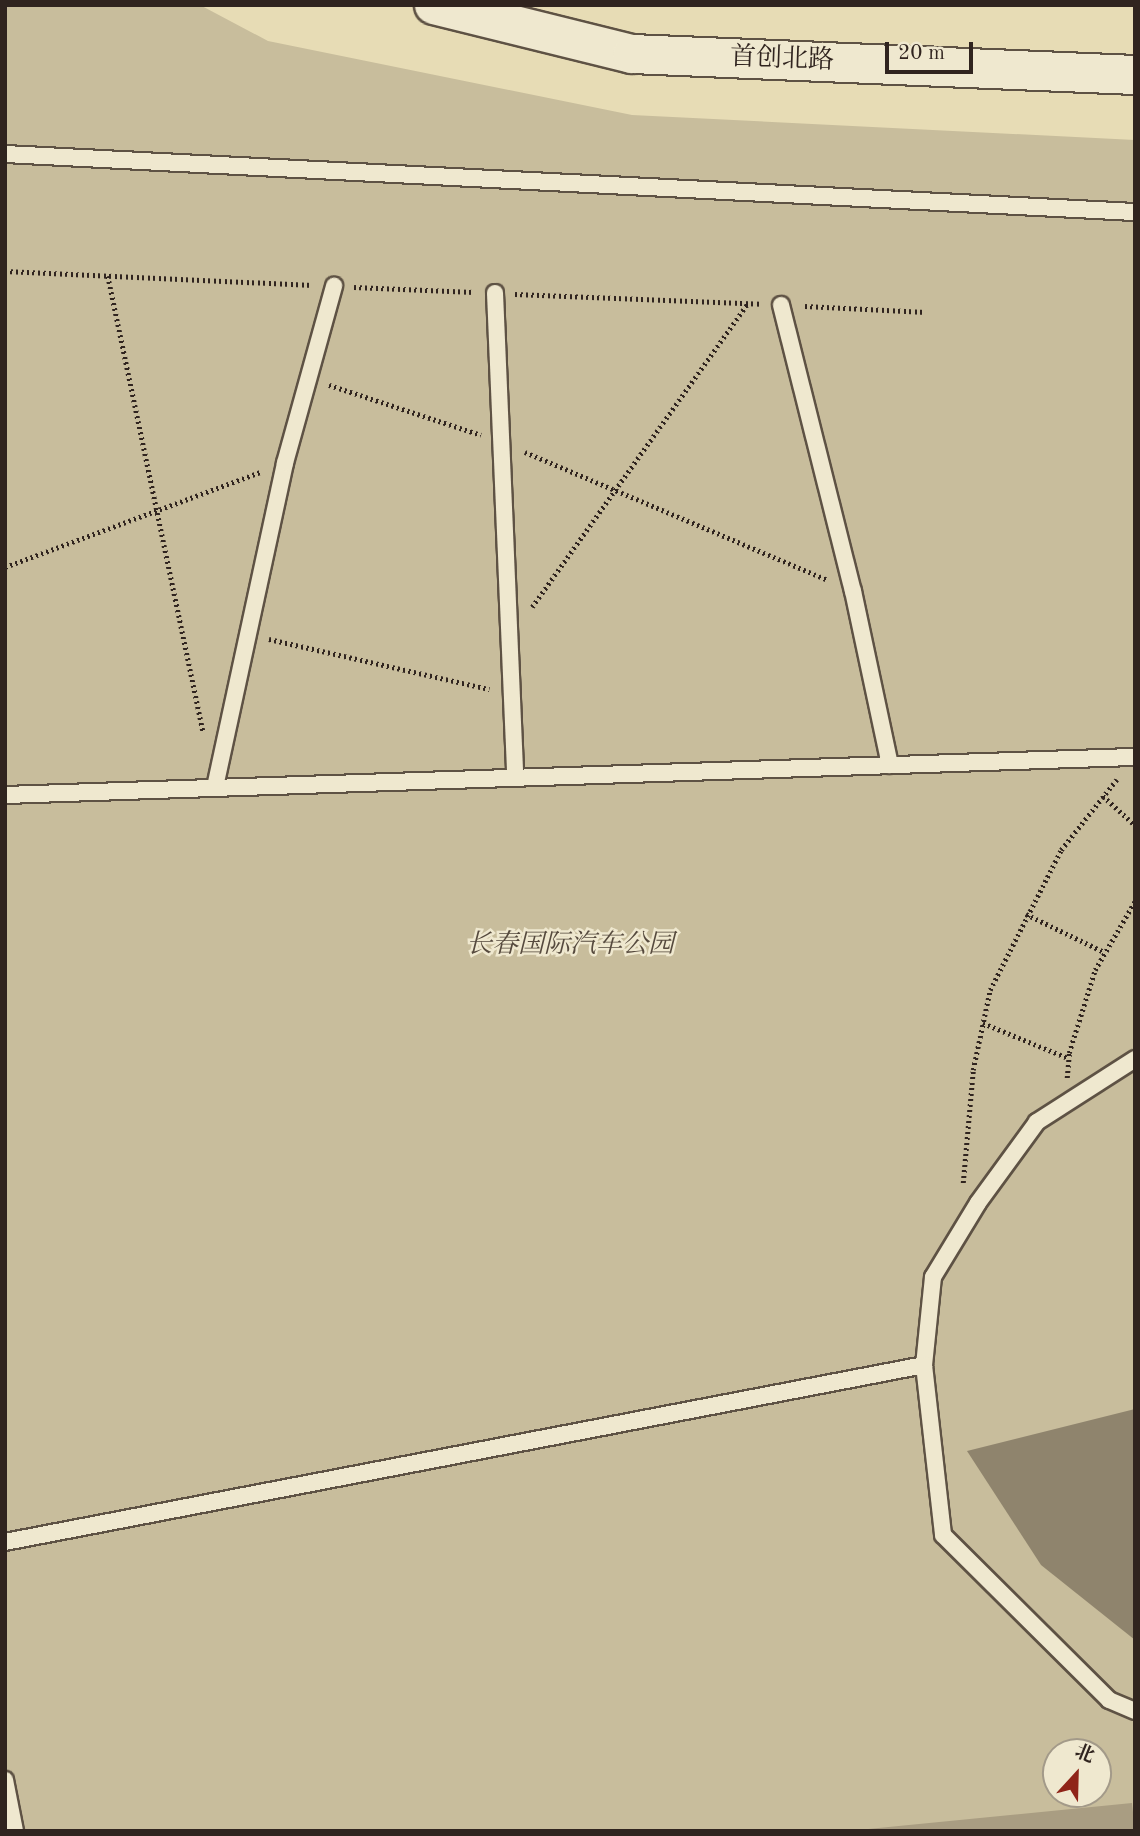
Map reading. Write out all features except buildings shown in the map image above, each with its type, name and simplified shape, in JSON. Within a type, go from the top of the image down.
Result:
[{"type":"street","name":"首创北路","points":[[434,5],[632,54],[1135,75]]},
{"type":"lane","points":[[5,154],[1135,212]]},
{"type":"lane","points":[[215,786],[285,463],[334,286]]},
{"type":"lane","points":[[495,293],[515,777]]},
{"type":"lane","points":[[781,305],[853,591],[890,765]]},
{"type":"lane","points":[[5,795],[1134,757]]},
{"type":"lane","points":[[1135,1059],[1037,1122],[958,1236],[933,1277],[924,1365],[943,1535],[1109,1700],[1135,1710]]},
{"type":"lane","points":[[5,1542],[924,1365]]},
{"type":"lane","points":[[5,1780],[15,1831]]},
{"type":"path","points":[[5,271],[926,312]]},
{"type":"path","points":[[108,276],[204,734]]},
{"type":"path","points":[[509,639],[747,304]]},
{"type":"path","points":[[309,378],[501,442],[853,591]]},
{"type":"path","points":[[5,567],[285,463]]},
{"type":"path","points":[[248,634],[512,694]]},
{"type":"path","points":[[958,1236],[973,1070],[989,990],[1061,850],[1134,757]]},
{"type":"path","points":[[1104,796],[1135,825]]},
{"type":"path","points":[[1065,1104],[1068,1058],[1104,952],[1135,901]]},
{"type":"path","points":[[1026,914],[1104,952]]},
{"type":"path","points":[[983,1023],[1068,1058]]},
{"type":"green space","name":"长春国际汽车公园","points":[[5,5],[200,5],[268,41],[632,115],[1135,140],[1135,1831],[5,1831]]},
{"type":"shaded area","points":[[1132,1803],[1135,1831],[848,1831],[1081,1808],[1112,1808],[1112,1805]]}]
